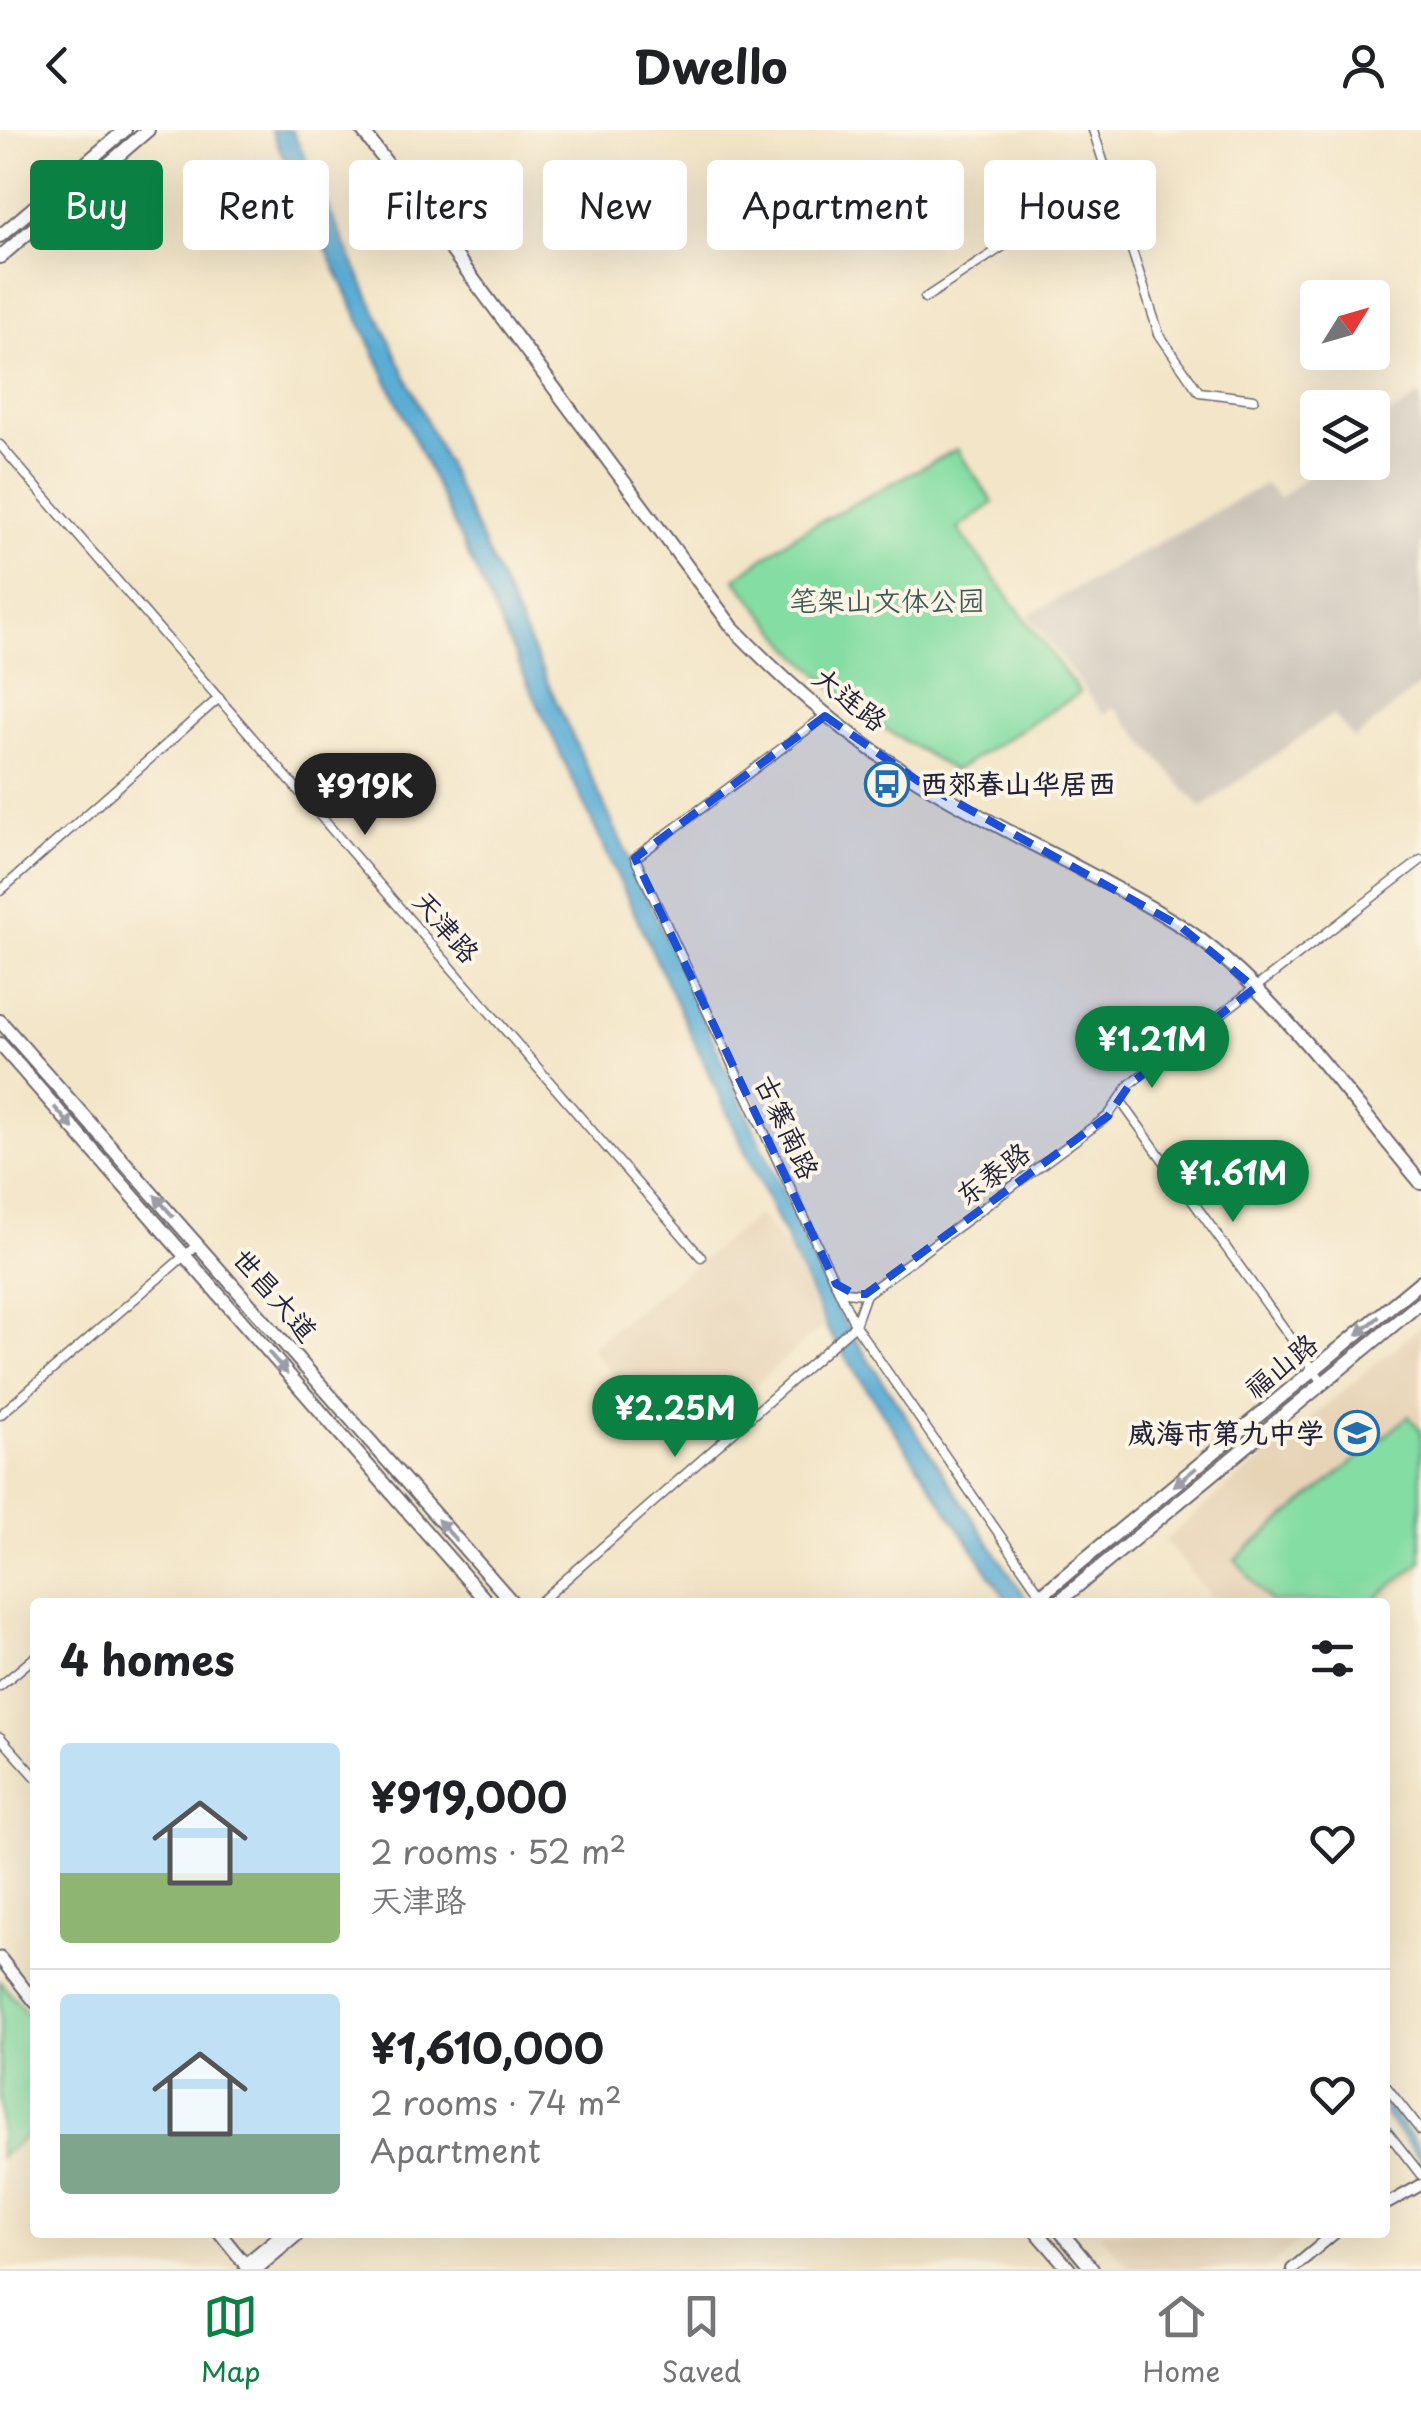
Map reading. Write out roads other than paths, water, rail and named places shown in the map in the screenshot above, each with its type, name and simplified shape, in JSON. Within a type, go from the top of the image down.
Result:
[{"type":"main road","points":[[0,236],[125,130]]},
{"type":"main road","points":[[0,258],[148,130]]},
{"type":"main road","name":"大连路","points":[[362,130],[733,628],[825,716],[918,781],[1180,926],[1255,988],[1421,1184]]},
{"type":"main road","name":"世昌大道","points":[[0,1021],[508,1598]]},
{"type":"main road","name":"世昌大道","points":[[0,1044],[483,1598]]},
{"type":"main road","name":"福山路","points":[[1041,1598],[1421,1281]]},
{"type":"main road","name":"福山路","points":[[1063,1598],[1421,1302]]},
{"type":"main road","points":[[0,1958],[30,1996]]},
{"type":"main road","points":[[225,2238],[250,2268]]},
{"type":"main road","points":[[250,2268],[280,2238]]},
{"type":"main road","points":[[250,2268],[292,2238]]},
{"type":"main road","points":[[1042,2238],[1069,2269]]},
{"type":"main road","points":[[1065,2238],[1092,2269]]},
{"type":"street","points":[[1093,130],[1103,160]]},
{"type":"street","points":[[924,298],[997,250]]},
{"type":"street","points":[[1132,250],[1159,334],[1184,374],[1199,392],[1254,399]]},
{"type":"street","name":"天津路","points":[[0,445],[700,1257]]},
{"type":"street","points":[[0,891],[219,698]]},
{"type":"street","name":"古寨南路","points":[[825,716],[635,858],[836,1284],[852,1327],[1038,1598]]},
{"type":"street","name":"东泰路","points":[[866,1294],[1108,1116],[1130,1084],[1421,860]]},
{"type":"street","points":[[1120,1100],[1324,1384]]},
{"type":"street","points":[[0,1416],[197,1244]]},
{"type":"street","points":[[545,1598],[852,1327],[866,1294],[845,1292],[836,1284]]},
{"type":"street","points":[[0,1686],[30,1660]]},
{"type":"street","points":[[0,1737],[30,1770]]},
{"type":"street","points":[[1390,2091],[1421,2130]]},
{"type":"street","points":[[1390,2135],[1421,2175]]},
{"type":"street","points":[[1390,2202],[1421,2186]]},
{"type":"street","points":[[1292,2269],[1329,2238]]},
{"type":"water","points":[[271,130],[292,130],[306,160],[285,160]]},
{"type":"water","points":[[329,210],[842,1319],[1025,1598],[1005,1598],[829,1332],[327,250]]},
{"type":"water","points":[[1390,2109],[1421,2149],[1421,2160],[1390,2121]]},
{"type":"place","name":"西郊春山华居西","points":[[887,784]]},
{"type":"place","name":"威海市第九中学","points":[[1357,1433]]},
{"type":"park label","name":"笔架山文体公园","points":[[887,601]]}]
